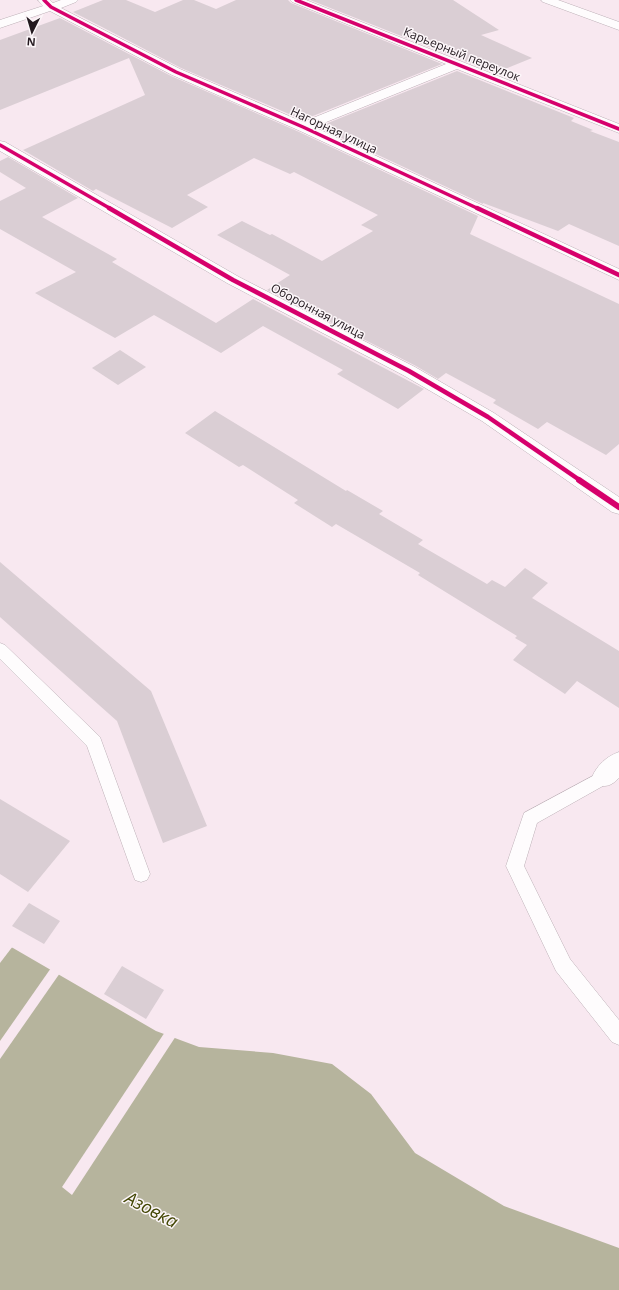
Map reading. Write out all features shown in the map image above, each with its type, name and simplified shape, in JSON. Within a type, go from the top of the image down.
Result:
[{"type":"street","points":[[0,24],[47,3],[72,0]]},
{"type":"street","name":"Карьерный переулок","points":[[296,0],[619,129]]},
{"type":"street","points":[[547,0],[616,23]]},
{"type":"street","name":"Нагорная улица","points":[[47,3],[176,72],[303,127],[619,275]]},
{"type":"street","points":[[303,127],[458,64]]},
{"type":"street","name":"Оборонная улица","points":[[0,145],[233,280],[409,371],[488,417],[619,507]]},
{"type":"lane","points":[[0,649],[94,742],[141,874]]},
{"type":"lane","points":[[612,770],[530,818],[515,866],[563,965],[619,1035]]},
{"type":"water","name":"Азовка","points":[[0,942],[13,948],[156,1031],[199,1047],[273,1053],[332,1064],[371,1094],[415,1153],[504,1206],[619,1248],[619,1290],[0,1290]]},
{"type":"pier","points":[[0,940],[13,946],[0,963]]},
{"type":"pier","points":[[51,968],[60,973],[0,1059],[0,1041]]},
{"type":"pier","points":[[165,1032],[176,1036],[72,1195],[62,1187]]},
{"type":"building","points":[[103,0],[126,0],[155,12],[183,0],[194,0],[216,9],[236,0],[288,0],[291,3],[442,64],[303,120],[181,68],[73,12]]},
{"type":"building","points":[[310,0],[453,0],[499,30],[481,35],[532,58],[495,73]]},
{"type":"building","points":[[60,18],[171,76],[297,131],[478,216],[470,234],[619,304],[619,444],[606,455],[547,422],[538,429],[493,403],[496,400],[446,373],[438,379],[416,366],[267,290],[290,275],[217,235],[242,221],[270,235],[272,234],[322,261],[373,231],[361,225],[378,215],[294,172],[290,174],[254,158],[187,195],[208,207],[172,228],[96,189],[93,191],[23,150],[145,95],[129,58],[0,110],[0,40]]},
{"type":"building","points":[[457,71],[574,118],[571,121],[593,130],[590,131],[619,142],[619,246],[569,224],[558,231],[483,204],[318,127]]},
{"type":"building","points":[[8,157],[78,198],[42,217],[117,259],[112,262],[216,323],[253,299],[424,389],[398,409],[337,374],[343,370],[263,326],[221,353],[154,315],[115,338],[35,293],[76,272],[0,229],[0,201],[26,188],[0,172],[0,161]]},
{"type":"building","points":[[120,350],[146,367],[118,385],[92,368]]},
{"type":"building","points":[[215,411],[346,491],[347,490],[383,511],[379,514],[423,540],[418,544],[487,584],[492,580],[505,587],[525,568],[548,583],[532,598],[619,651],[619,708],[577,681],[565,694],[513,660],[527,645],[515,638],[517,636],[418,575],[420,573],[336,524],[332,527],[294,503],[298,500],[243,465],[239,467],[185,433]]},
{"type":"building","points":[[0,562],[151,691],[207,826],[163,843],[117,721],[0,617]]},
{"type":"building","points":[[0,799],[70,841],[28,892],[0,874]]},
{"type":"building","points":[[29,903],[60,921],[44,944],[12,926]]},
{"type":"building","points":[[122,966],[164,990],[146,1019],[104,994]]},
{"type":"cycle path","points":[[44,0],[51,7],[176,72],[303,127],[619,275]]},
{"type":"cycle path","points":[[296,0],[619,129]]},
{"type":"cycle path","points":[[0,145],[233,280],[409,371],[488,417],[619,507]]}]
